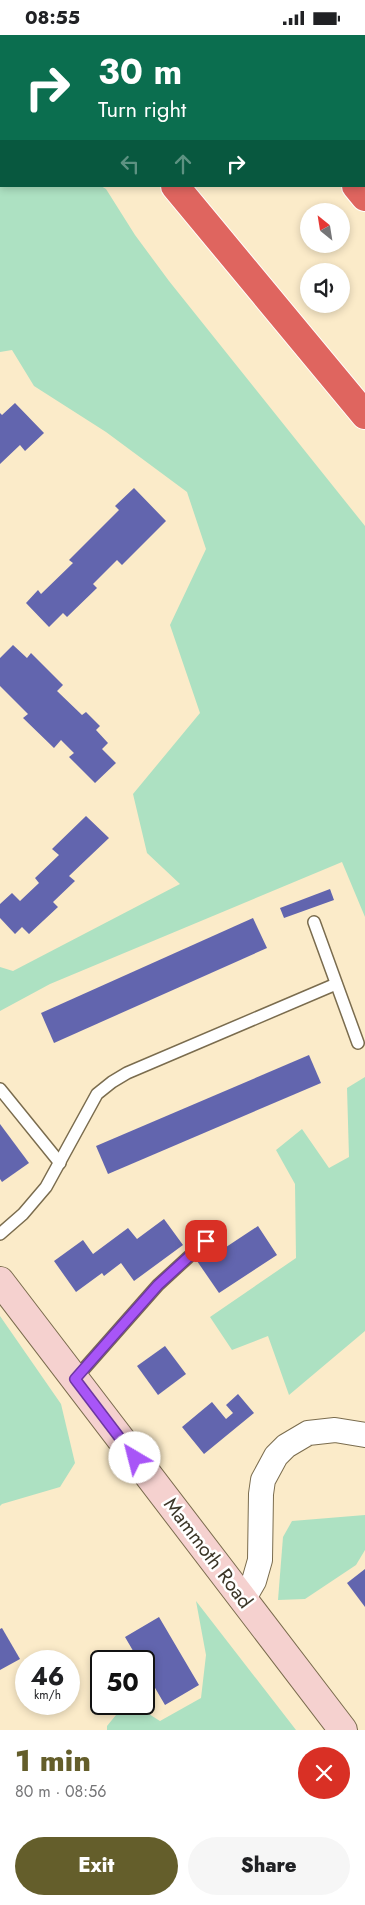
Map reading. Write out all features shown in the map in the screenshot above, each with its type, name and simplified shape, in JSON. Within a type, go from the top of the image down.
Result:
[{"type":"highway","points":[[176,187],[365,415]]},
{"type":"highway","points":[[357,187],[365,197]]},
{"type":"main road","name":"Mammoth Road","points":[[0,1281],[343,1730]]},
{"type":"street","points":[[243,1600],[254,1581],[260,1560],[263,1481],[276,1456],[286,1446],[308,1433],[335,1430],[365,1435]]},
{"type":"lane","points":[[314,922],[358,1043]]},
{"type":"lane","points":[[0,1234],[37,1199],[60,1163],[97,1095],[112,1082],[127,1073],[336,984]]},
{"type":"lane","points":[[0,1089],[60,1163]]},
{"type":"lane","points":[[75,1379],[158,1285],[206,1241]]},
{"type":"green space","points":[[0,187],[103,187],[106,189],[135,235],[169,281],[365,526],[365,917],[342,862],[50,984],[0,1011],[0,967],[13,971],[180,884],[147,853],[133,794],[200,713],[170,625],[206,549],[187,492],[106,432],[34,386],[12,350],[0,352]]},
{"type":"green space","points":[[365,1077],[365,1331],[289,1395],[268,1336],[232,1350],[210,1317],[296,1258],[295,1184],[276,1150],[302,1129],[329,1168],[349,1157],[347,1088]]},
{"type":"green space","points":[[0,1316],[61,1404],[75,1463],[60,1487],[0,1506]]},
{"type":"green space","points":[[365,1515],[365,1550],[356,1565],[305,1599],[278,1600],[283,1537],[292,1521]]},
{"type":"green space","points":[[196,1601],[296,1730],[107,1730],[107,1726],[116,1715],[150,1715],[160,1721],[201,1698],[206,1655]]},
{"type":"building","points":[[15,403],[44,433],[25,451],[20,445],[0,464],[0,413],[2,415]]},
{"type":"building","points":[[134,488],[166,521],[122,565],[117,560],[93,584],[97,588],[67,617],[63,613],[49,627],[26,603],[38,590],[41,594],[73,563],[69,560],[119,510],[115,506]]},
{"type":"building","points":[[13,645],[27,658],[31,653],[63,685],[57,691],[82,715],[86,712],[100,726],[96,730],[108,743],[102,749],[116,763],[95,783],[69,757],[74,753],[61,740],[54,748],[23,718],[28,714],[0,686],[0,658]]},
{"type":"building","points":[[86,816],[109,838],[69,876],[75,881],[53,902],[58,907],[29,934],[22,927],[15,934],[0,918],[0,904],[12,893],[20,901],[39,883],[35,878],[59,855],[52,849]]},
{"type":"building","points":[[330,889],[334,900],[284,918],[280,908]]},
{"type":"building","points":[[253,918],[267,948],[54,1043],[41,1013]]},
{"type":"building","points":[[309,1055],[321,1083],[108,1174],[96,1146]]},
{"type":"building","points":[[0,1124],[29,1163],[2,1182],[0,1179]]},
{"type":"building","points":[[164,1219],[183,1245],[134,1281],[121,1263],[104,1276],[102,1273],[76,1292],[54,1261],[83,1240],[93,1254],[128,1228],[137,1239]]},
{"type":"building","points":[[258,1226],[277,1255],[219,1293],[197,1261],[209,1253],[211,1257]]},
{"type":"building","points":[[165,1346],[186,1374],[158,1395],[137,1366]]},
{"type":"building","points":[[238,1394],[254,1413],[204,1454],[182,1427],[212,1402],[226,1419],[233,1413],[226,1405]]},
{"type":"building","points":[[365,1569],[365,1607],[347,1583]]},
{"type":"building","points":[[159,1617],[199,1685],[165,1705],[155,1688],[155,1650],[133,1650],[125,1637]]},
{"type":"building","points":[[2,1628],[15,1650],[15,1662],[0,1670],[0,1629]]},
{"type":"route","points":[[135,1458],[75,1379],[158,1285],[206,1241]]}]
